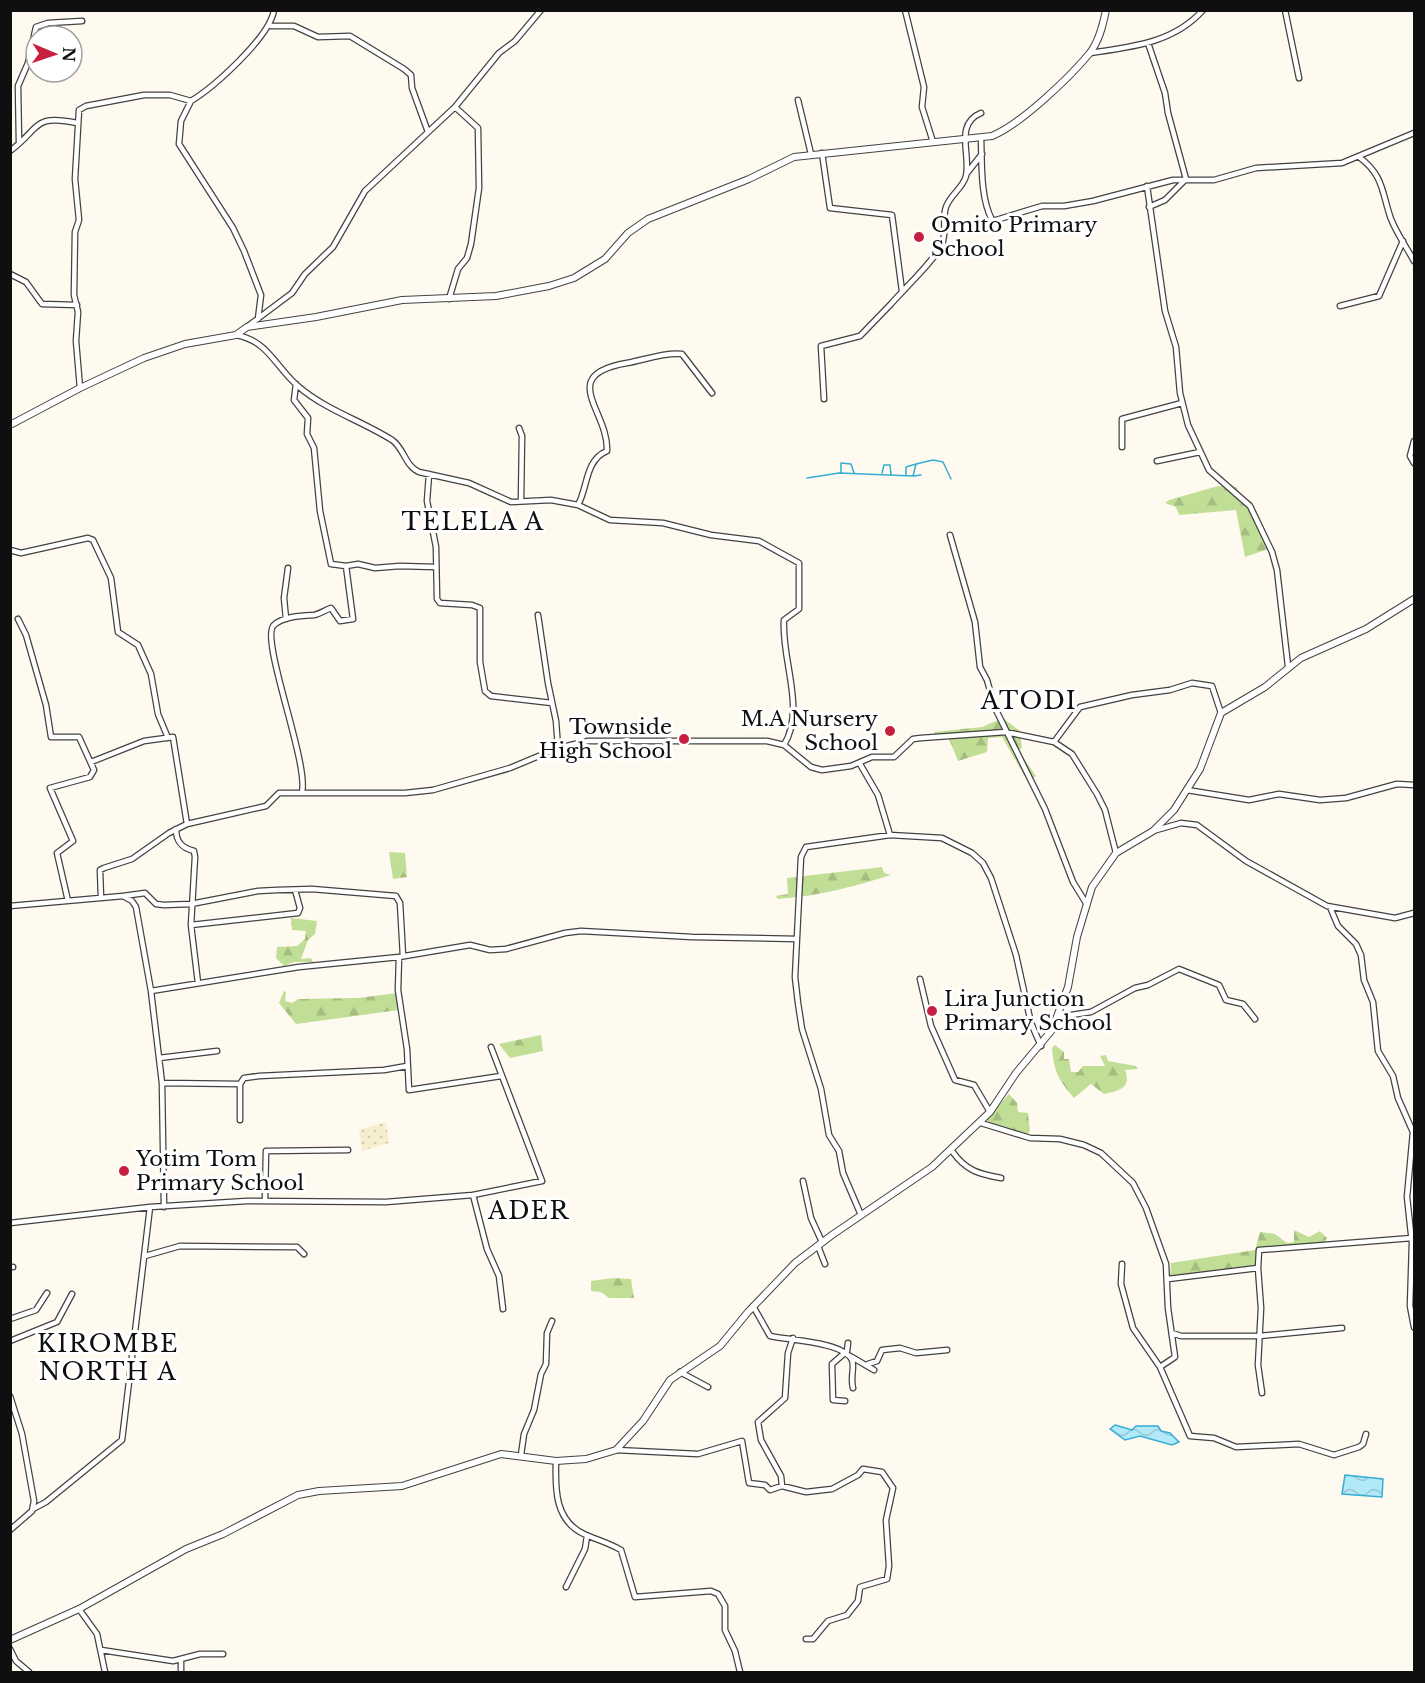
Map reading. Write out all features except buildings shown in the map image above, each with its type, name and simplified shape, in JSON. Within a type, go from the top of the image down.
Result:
[{"type":"street","points":[[258,319],[261,295],[244,251],[233,228],[181,150],[181,121],[191,101],[244,56],[271,26],[274,10]]},
{"type":"street","points":[[236,335],[292,293],[305,274],[333,247],[365,190],[455,107],[499,53],[515,41],[541,10]]},
{"type":"street","points":[[905,10],[924,87],[922,107],[933,142]]},
{"type":"street","points":[[247,327],[316,317],[402,300],[496,296],[549,286],[574,278],[605,259],[628,233],[648,219],[753,177],[794,157],[965,140],[1003,132],[1090,53],[1102,29],[1106,10]]},
{"type":"street","points":[[1090,53],[1148,43],[1181,30],[1203,10]]},
{"type":"street","points":[[1285,10],[1299,78]]},
{"type":"street","points":[[19,141],[18,86],[29,59],[35,29],[48,23],[82,21]]},
{"type":"street","points":[[271,26],[294,26],[318,37],[350,36],[404,69],[411,75],[412,88],[428,132]]},
{"type":"street","points":[[1148,43],[1165,93],[1168,113],[1186,179]]},
{"type":"street","points":[[80,388],[76,341],[77,305],[74,295],[75,232],[79,220],[75,179],[77,123],[82,107],[144,95],[170,95],[191,101]]},
{"type":"street","points":[[798,100],[808,131],[811,154]]},
{"type":"street","points":[[449,299],[458,269],[470,251],[479,177],[478,128],[455,107]]},
{"type":"street","points":[[967,173],[965,140],[969,123],[981,113]]},
{"type":"street","points":[[10,151],[47,119],[77,123]]},
{"type":"street","points":[[981,138],[986,198],[992,220],[1016,216],[1042,206],[1064,206],[1093,201],[1147,186],[1186,179],[1214,180],[1256,168],[1332,165],[1359,157],[1414,133]]},
{"type":"street","points":[[822,153],[830,208],[892,215],[902,291]]},
{"type":"street","points":[[824,399],[821,346],[866,333],[881,312],[942,245],[945,207],[982,154]]},
{"type":"street","points":[[1359,157],[1383,188],[1391,220],[1414,261]]},
{"type":"street","points":[[1149,207],[1171,195],[1186,179]]},
{"type":"street","points":[[1147,186],[1165,311],[1176,347],[1182,403],[1188,424],[1209,470],[1250,506],[1272,552],[1277,570],[1288,666]]},
{"type":"street","points":[[1340,306],[1379,296],[1403,241]]},
{"type":"street","points":[[10,274],[27,282],[42,304],[77,305]]},
{"type":"street","points":[[10,425],[80,388],[164,350],[236,335],[256,339],[296,384],[349,418],[394,442],[412,468],[469,483],[511,502],[534,499],[578,505],[604,519],[663,524],[711,535],[759,541],[799,563],[800,609],[784,620],[792,714],[790,731],[784,746]]},
{"type":"street","points":[[578,505],[590,467],[601,454],[607,452],[605,435],[591,394],[591,382],[595,374],[611,366],[682,354],[711,393]]},
{"type":"street","points":[[296,384],[294,400],[308,418],[307,434],[315,456],[320,511],[329,562],[375,568],[435,567]]},
{"type":"street","points":[[1122,447],[1122,419],[1182,403]]},
{"type":"street","points":[[519,428],[522,436],[521,501]]},
{"type":"street","points":[[1414,441],[1410,456],[1414,464]]},
{"type":"street","points":[[1157,460],[1200,452]]},
{"type":"street","points":[[429,474],[427,501],[436,547],[435,593],[439,602],[475,605],[480,608],[480,662],[486,693],[552,703]]},
{"type":"street","points":[[950,535],[975,622],[980,667],[1006,732],[1045,809],[1073,882],[1086,903]]},
{"type":"street","points":[[10,550],[21,553],[88,538],[93,540],[111,578],[118,632],[138,645],[150,674],[158,714],[168,738]]},
{"type":"street","points":[[303,792],[298,754],[271,641],[272,626],[286,619],[315,615],[332,608],[340,621],[353,619],[346,566]]},
{"type":"street","points":[[286,619],[284,598],[288,568]]},
{"type":"street","points":[[1154,831],[1174,810],[1200,769],[1221,713],[1265,687],[1288,666],[1319,649],[1366,629],[1414,599]]},
{"type":"street","points":[[538,615],[556,721],[558,748]]},
{"type":"street","points":[[18,619],[26,635],[45,702],[51,737],[79,737],[94,773],[92,776],[50,788],[73,841],[57,853],[68,901]]},
{"type":"street","points":[[1054,742],[1065,723],[1080,707],[1192,683],[1212,686],[1221,713]]},
{"type":"street","points":[[101,898],[100,870],[132,859],[187,824],[266,806],[279,793],[405,793],[433,790],[510,768],[558,748],[595,741],[654,743],[750,740],[784,746],[817,769],[839,769],[860,764],[870,757],[894,757],[914,739],[1006,732],[1054,742],[1072,754],[1097,794],[1106,812],[1116,853]]},
{"type":"street","points":[[91,762],[144,741],[173,737],[187,824]]},
{"type":"street","points":[[860,764],[878,795],[890,835]]},
{"type":"street","points":[[1187,790],[1249,800],[1279,794],[1320,800],[1346,798],[1398,784],[1414,785]]},
{"type":"street","points":[[616,1450],[638,1427],[670,1380],[715,1351],[753,1306],[789,1270],[820,1244],[922,1175],[981,1123],[1016,1073],[1041,1046],[1058,1017],[1071,975],[1086,903],[1099,876],[1116,853],[1154,831],[1181,823],[1197,825],[1246,861],[1330,907],[1395,918],[1414,913]]},
{"type":"street","points":[[176,829],[180,844],[194,852],[195,885],[191,904],[191,925],[198,983]]},
{"type":"street","points":[[861,1215],[843,1173],[839,1151],[829,1135],[821,1089],[802,1029],[795,984],[800,867],[806,847],[890,835],[942,838],[966,849],[982,863],[990,874],[1031,1023],[1041,1046]]},
{"type":"street","points":[[10,906],[145,893],[159,905],[191,904],[258,891],[295,890],[396,896],[400,903],[401,957],[398,990],[410,1090],[501,1076]]},
{"type":"street","points":[[191,925],[299,913],[295,890]]},
{"type":"street","points":[[123,896],[132,901],[139,915],[151,991],[162,1083],[164,1207]]},
{"type":"street","points":[[1330,907],[1338,926],[1356,944],[1361,955],[1364,980],[1373,1002],[1378,1051],[1393,1076],[1398,1098],[1413,1132],[1412,1187],[1408,1204],[1412,1239],[1410,1306],[1414,1327]]},
{"type":"street","points":[[151,991],[299,967],[401,957],[470,945],[490,950],[506,948],[581,931],[692,938],[797,939]]},
{"type":"street","points":[[1058,1017],[1091,1012],[1179,969],[1219,985],[1227,1001],[1243,1004],[1255,1019]]},
{"type":"street","points":[[920,979],[931,1026],[955,1080],[974,1085],[990,1112]]},
{"type":"street","points":[[10,1223],[150,1208],[265,1200],[362,1203],[473,1195],[542,1181],[491,1047]]},
{"type":"street","points":[[159,1058],[218,1051]]},
{"type":"street","points":[[240,1120],[240,1084],[246,1077],[303,1076],[407,1066]]},
{"type":"street","points":[[162,1083],[240,1084]]},
{"type":"street","points":[[981,1123],[1030,1138],[1070,1140],[1101,1153],[1133,1182],[1140,1194],[1162,1252],[1168,1279],[1168,1308],[1175,1357],[1160,1367]]},
{"type":"street","points":[[265,1200],[266,1151],[348,1150]]},
{"type":"street","points":[[952,1150],[959,1161],[976,1174],[1002,1178]]},
{"type":"street","points":[[803,1181],[825,1264]]},
{"type":"street","points":[[473,1195],[487,1249],[499,1275],[503,1310]]},
{"type":"street","points":[[10,1530],[33,1509],[46,1502],[122,1440],[150,1208]]},
{"type":"street","points":[[1262,1393],[1258,1365],[1259,1250],[1412,1239]]},
{"type":"street","points":[[145,1256],[180,1246],[297,1247],[304,1254]]},
{"type":"street","points":[[1122,1264],[1120,1284],[1136,1334],[1160,1367],[1190,1436],[1214,1438],[1236,1447],[1299,1444],[1334,1455],[1364,1444],[1366,1434]]},
{"type":"street","points":[[1168,1279],[1258,1268]]},
{"type":"street","points":[[10,1319],[36,1310],[47,1293]]},
{"type":"street","points":[[10,1341],[57,1322],[72,1294]]},
{"type":"street","points":[[753,1306],[770,1336],[793,1338],[845,1351],[874,1370]]},
{"type":"street","points":[[520,1455],[525,1429],[534,1410],[541,1374],[546,1364],[547,1333],[552,1321]]},
{"type":"street","points":[[1172,1333],[1181,1336],[1260,1336],[1342,1328]]},
{"type":"street","points":[[782,1486],[781,1476],[761,1440],[758,1422],[785,1398],[788,1353],[793,1338]]},
{"type":"street","points":[[845,1401],[833,1400],[832,1364],[845,1351],[848,1343]]},
{"type":"street","points":[[868,1364],[876,1361],[882,1350],[890,1348],[900,1348],[916,1353],[947,1350]]},
{"type":"street","points":[[850,1356],[853,1364],[850,1378],[853,1388]]},
{"type":"street","points":[[680,1372],[708,1387]]},
{"type":"street","points":[[10,1396],[22,1434],[33,1491],[33,1509]]},
{"type":"street","points":[[10,1640],[79,1609],[186,1549],[223,1534],[298,1495],[319,1491],[402,1486],[489,1456],[506,1453],[556,1461],[586,1459],[616,1450],[698,1454],[742,1441],[749,1483],[765,1485],[770,1490],[782,1486],[806,1492],[832,1489],[857,1476],[866,1468],[882,1472],[894,1488],[886,1520],[890,1566],[887,1579],[860,1587],[858,1601],[847,1615],[828,1621],[813,1640],[806,1639]]},
{"type":"street","points":[[556,1461],[559,1510],[569,1524],[587,1536],[621,1550],[635,1597],[716,1592],[725,1606],[725,1630],[735,1651],[740,1672]]},
{"type":"street","points":[[567,1587],[585,1549],[587,1536]]},
{"type":"street","points":[[79,1609],[95,1628],[105,1672]]},
{"type":"street","points":[[10,1649],[16,1661],[29,1672]]},
{"type":"street","points":[[101,1650],[181,1661],[197,1654],[223,1654]]},
{"type":"street","points":[[181,1661],[181,1672]]},
{"type":"shaded area","points":[[386,1122],[389,1143],[362,1151],[359,1130]]},
{"type":"green space","points":[[1218,486],[1237,487],[1240,499],[1251,501],[1271,548],[1245,557],[1236,510],[1179,515],[1176,507],[1165,503]]},
{"type":"green space","points":[[1003,718],[1020,731],[1022,748],[1018,750],[1036,776],[1028,782],[1002,737],[988,738],[987,752],[958,761],[947,734],[935,735],[934,732],[982,727]]},
{"type":"green space","points":[[389,852],[405,853],[407,877],[393,879]]},
{"type":"green space","points":[[882,867],[884,873],[891,875],[821,893],[778,899],[776,896],[788,894],[787,878]]},
{"type":"green space","points":[[291,918],[317,921],[315,934],[308,940],[301,959],[311,958],[313,962],[294,962],[284,966],[276,958],[277,947],[297,946],[305,939],[306,931],[292,930]]},
{"type":"green space","points":[[284,991],[286,992],[285,1001],[292,1003],[298,999],[358,998],[397,993],[399,1010],[296,1024],[279,1003]]},
{"type":"green space","points":[[541,1035],[543,1051],[510,1058],[499,1044]]},
{"type":"green space","points":[[1055,1045],[1064,1052],[1064,1059],[1069,1059],[1071,1072],[1078,1072],[1083,1066],[1105,1066],[1100,1056],[1106,1055],[1108,1061],[1136,1066],[1138,1069],[1125,1070],[1127,1081],[1119,1090],[1104,1094],[1091,1084],[1074,1098],[1056,1069],[1052,1048]]},
{"type":"green space","points":[[1009,1094],[1017,1103],[1018,1112],[1028,1113],[1030,1131],[1027,1135],[988,1122],[988,1118]]},
{"type":"green space","points":[[1294,1230],[1309,1237],[1320,1231],[1327,1238],[1324,1243],[1263,1247],[1258,1255],[1257,1267],[1170,1277],[1171,1263],[1255,1250],[1260,1232],[1275,1234],[1287,1243],[1294,1242]]},
{"type":"green space","points":[[613,1278],[631,1279],[634,1298],[609,1298],[601,1292],[591,1291],[591,1281]]},
{"type":"water","points":[[1115,1425],[1132,1430],[1136,1426],[1158,1426],[1161,1431],[1170,1433],[1179,1442],[1172,1445],[1140,1436],[1125,1440],[1110,1429]]},
{"type":"water","points":[[1345,1475],[1383,1479],[1382,1497],[1342,1494]]},
{"type":"waterway","points":[[807,478],[839,473],[913,476],[916,464],[933,460],[943,462],[951,479]]},
{"type":"waterway","points":[[841,472],[841,463],[851,464],[854,473]]},
{"type":"waterway","points":[[906,475],[906,467],[916,464]]},
{"type":"waterway","points":[[882,473],[884,465],[890,465],[891,475]]},
{"type":"waterway","points":[[914,476],[921,475]]},
{"type":"place","name":"Omito Primary School","points":[[919,237]]},
{"type":"place","name":"M.A Nursery School","points":[[890,731]]},
{"type":"place","name":"Townside High School","points":[[684,739]]},
{"type":"place","name":"Lira Junction Primary School","points":[[932,1011]]},
{"type":"place","name":"Yotim Tom Primary School","points":[[124,1171]]},
{"type":"district","name":"TELELA A","points":[[473,522]]},
{"type":"district","name":"ATODI","points":[[1029,701]]},
{"type":"district","name":"ADER","points":[[529,1211]]},
{"type":"district","name":"KIROMBE NORTH A","points":[[108,1358]]}]
